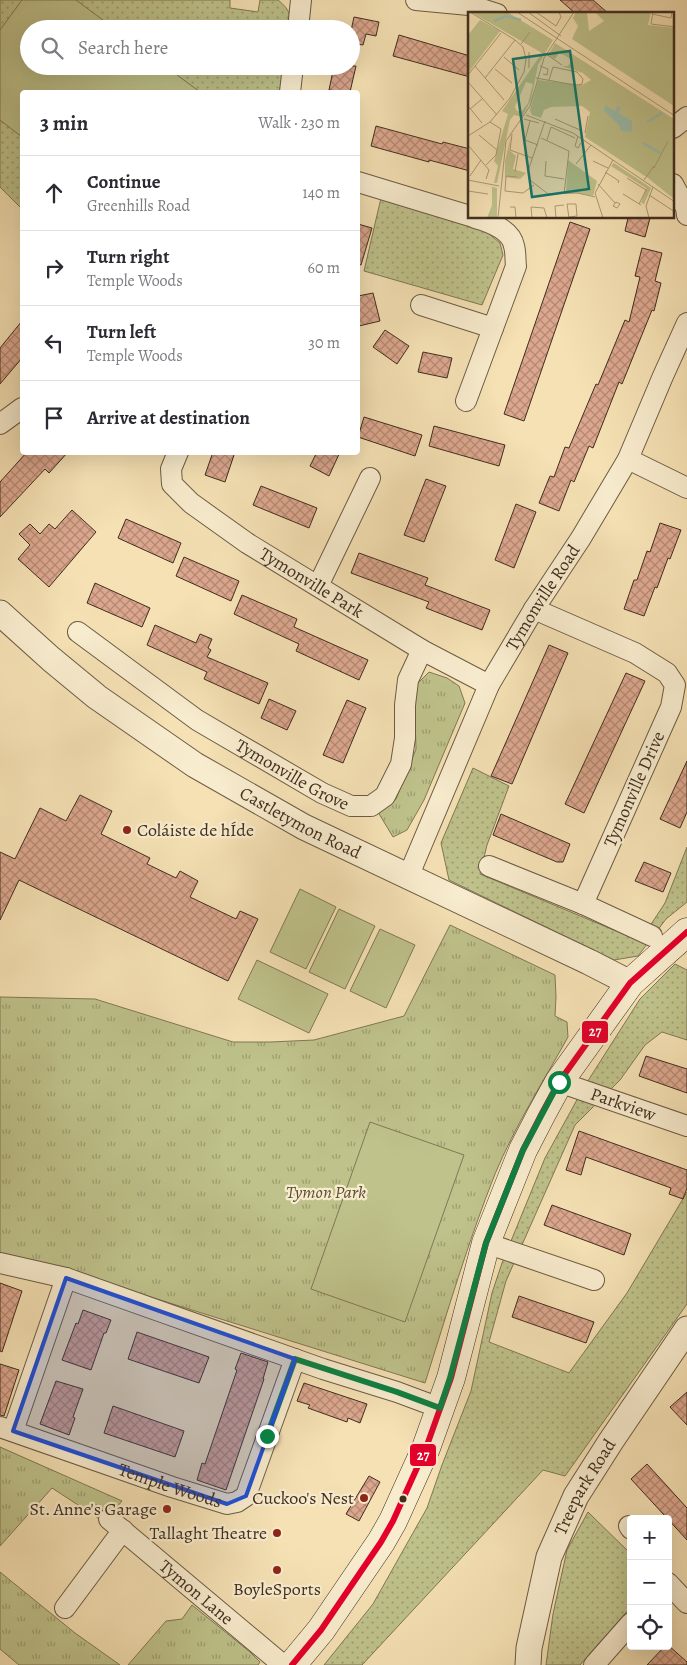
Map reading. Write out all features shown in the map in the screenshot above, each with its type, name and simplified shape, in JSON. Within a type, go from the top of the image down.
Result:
[{"type":"main road","points":[[292,1665],[321,1630],[374,1538],[393,1521],[426,1448],[440,1408],[450,1378],[486,1243],[523,1150],[559,1082],[630,983],[687,932]]},
{"type":"street","points":[[299,20],[301,0]]},
{"type":"street","points":[[416,0],[469,6],[490,12]]},
{"type":"street","points":[[290,90],[292,75]]},
{"type":"street","points":[[674,127],[687,117]]},
{"type":"street","points":[[360,183],[468,215]]},
{"type":"street","points":[[674,186],[686,208],[687,215]]},
{"type":"street","points":[[466,401],[516,266],[514,244],[505,231],[478,219]]},
{"type":"street","points":[[421,305],[493,328]]},
{"type":"street","name":"Tymonville Road","points":[[408,877],[489,685],[628,459],[687,323]]},
{"type":"street","points":[[0,424],[20,409]]},
{"type":"street","name":"Tymonville Park","points":[[177,455],[171,469],[172,484],[191,503],[247,543],[422,650],[489,685]]},
{"type":"street","points":[[628,459],[687,488]]},
{"type":"street","points":[[318,586],[370,478]]},
{"type":"street","name":"Tymonville Drive","points":[[534,609],[635,653],[667,673],[675,685],[671,706],[583,904]]},
{"type":"street","name":"Castletymon Road","points":[[0,613],[97,697],[195,765],[304,828],[630,983]]},
{"type":"street","name":"Tymonville Grove","points":[[78,632],[198,720],[322,793],[351,806],[371,806],[385,796],[401,764],[408,680],[422,650]]},
{"type":"street","points":[[489,866],[583,904],[652,936]]},
{"type":"street","name":"Parkview","points":[[559,1082],[687,1126]]},
{"type":"street","points":[[486,1243],[594,1280]]},
{"type":"street","points":[[0,1264],[66,1278],[440,1408]]},
{"type":"street","name":"Temple Woods","points":[[66,1278],[6,1429],[172,1487],[227,1504],[237,1502],[246,1496],[295,1359]]},
{"type":"street","name":"Treepark Road","points":[[528,1665],[529,1648],[549,1557],[576,1496],[687,1330]]},
{"type":"street","name":"Tymon Lane","points":[[65,1608],[116,1525],[283,1665]]},
{"type":"street","points":[[672,1588],[687,1603]]},
{"type":"street","points":[[594,1665],[627,1628]]},
{"type":"highlighted area","points":[[66,1278],[295,1359],[246,1496],[227,1504],[13,1431]]},
{"type":"green space","points":[[0,0],[230,0],[230,8],[258,12],[260,0],[278,0],[285,6],[291,20],[20,20],[20,75],[283,75],[280,90],[20,90],[20,207],[0,187]]},
{"type":"green space","points":[[22,0],[76,0],[103,20],[20,20],[20,75],[177,75],[197,90],[20,90],[20,135],[0,120],[0,30]]},
{"type":"green space","points":[[381,198],[472,225],[488,233],[500,243],[503,255],[482,305],[364,271]]},
{"type":"green space","points":[[429,672],[447,678],[459,686],[465,703],[424,800],[407,830],[393,837],[378,812],[396,799],[416,749],[414,687]]},
{"type":"green space","points":[[473,768],[509,786],[487,845],[480,874],[640,941],[665,903],[687,847],[687,902],[666,919],[638,956],[614,960],[449,880],[441,843]]},
{"type":"green space","points":[[300,889],[336,907],[306,969],[270,952]]},
{"type":"green space","points":[[339,909],[375,926],[345,989],[309,972]]},
{"type":"green space","name":"Tymon Park","points":[[450,925],[555,975],[555,1016],[567,1022],[568,1037],[520,1121],[495,1174],[467,1252],[425,1383],[141,1294],[0,1261],[0,997],[95,999],[233,1042],[314,1040],[404,1016]]},
{"type":"green space","points":[[380,929],[415,945],[386,1008],[350,991]]},
{"type":"green space","points":[[257,960],[328,994],[309,1033],[238,999]]},
{"type":"green space","points":[[675,964],[687,970],[687,1040],[662,1032],[645,1045],[620,1080],[575,1125],[506,1281],[489,1342],[569,1373],[627,1293],[687,1192],[687,1304],[565,1476],[543,1470],[362,1665],[324,1665],[373,1604],[427,1508],[471,1391],[492,1293],[502,1263],[545,1158],[584,1087],[640,999]]},
{"type":"green space","points":[[370,1122],[464,1155],[405,1322],[311,1289]]},
{"type":"green space","points":[[0,1447],[122,1501],[111,1514],[101,1520],[52,1488],[0,1546]]},
{"type":"green space","points":[[588,1512],[627,1550],[627,1612],[580,1665],[546,1665],[553,1614],[567,1550]]},
{"type":"green space","points":[[0,1572],[75,1633],[120,1665],[19,1665],[0,1649]]},
{"type":"green space","points":[[192,1605],[250,1652],[260,1662],[258,1665],[128,1665],[166,1621],[182,1619]]},
{"type":"building","points":[[560,0],[593,0],[607,12],[574,12]]},
{"type":"building","points":[[354,17],[379,22],[376,36],[366,34],[363,45],[360,44],[360,20],[353,20]]},
{"type":"building","points":[[399,35],[468,55],[468,76],[393,56]]},
{"type":"building","points":[[332,75],[354,75],[350,90],[329,90]]},
{"type":"building","points":[[376,126],[442,144],[443,142],[468,148],[468,170],[429,160],[429,162],[371,146]]},
{"type":"building","points":[[628,219],[650,219],[645,237],[625,231]]},
{"type":"building","points":[[570,222],[590,229],[524,421],[504,414]]},
{"type":"building","points":[[360,225],[372,228],[360,265]]},
{"type":"building","points":[[642,248],[662,253],[655,281],[661,283],[654,311],[652,310],[622,384],[619,382],[593,448],[589,446],[574,482],[571,480],[559,511],[539,503],[550,476],[554,477],[565,447],[569,448],[625,320],[629,322],[640,277],[635,276]]},
{"type":"building","points":[[373,293],[380,321],[360,326],[360,296]]},
{"type":"building","points":[[20,323],[20,360],[0,384],[0,348]]},
{"type":"building","points":[[385,330],[409,346],[397,364],[373,347]]},
{"type":"building","points":[[423,352],[452,358],[447,378],[418,372]]},
{"type":"building","points":[[364,417],[422,435],[415,456],[360,438]]},
{"type":"building","points":[[434,426],[505,445],[499,466],[429,446]]},
{"type":"building","points":[[24,455],[65,455],[49,473],[45,469],[0,517],[0,482]]},
{"type":"building","points":[[212,455],[234,455],[225,482],[205,475]]},
{"type":"building","points":[[316,455],[339,455],[329,476],[310,466]]},
{"type":"building","points":[[426,479],[446,486],[424,542],[404,535]]},
{"type":"building","points":[[261,486],[317,508],[309,528],[253,505]]},
{"type":"building","points":[[516,504],[536,512],[514,568],[495,560]]},
{"type":"building","points":[[72,510],[96,532],[49,587],[18,559],[30,545],[19,534],[30,524],[40,534],[49,524],[55,529]]},
{"type":"building","points":[[126,519],[181,543],[173,563],[118,538]]},
{"type":"building","points":[[660,523],[681,530],[644,616],[624,609],[647,551],[650,552]]},
{"type":"building","points":[[359,553],[428,578],[425,585],[490,610],[482,630],[426,608],[429,602],[351,573]]},
{"type":"building","points":[[184,557],[239,581],[231,601],[176,576]]},
{"type":"building","points":[[95,583],[150,608],[142,627],[87,603]]},
{"type":"building","points":[[242,595],[297,619],[294,627],[368,660],[359,680],[296,651],[299,644],[234,614]]},
{"type":"building","points":[[155,625],[196,643],[200,634],[212,639],[208,648],[211,650],[207,657],[268,683],[259,704],[204,679],[207,672],[147,645]]},
{"type":"building","points":[[549,645],[568,653],[512,784],[491,776]]},
{"type":"building","points":[[626,673],[645,681],[584,813],[565,804]]},
{"type":"building","points":[[269,699],[296,711],[287,730],[261,718]]},
{"type":"building","points":[[347,700],[366,708],[343,763],[323,755]]},
{"type":"building","points":[[687,761],[687,812],[680,828],[660,819]]},
{"type":"building","points":[[80,795],[112,811],[101,834],[150,858],[147,864],[176,878],[180,871],[198,881],[190,897],[236,919],[240,911],[258,919],[228,981],[19,880],[0,920],[0,852],[15,859],[40,808],[66,821]]},
{"type":"building","points":[[501,814],[570,844],[563,862],[557,862],[493,835]]},
{"type":"building","points":[[644,862],[671,873],[663,892],[635,881]]},
{"type":"building","points":[[646,1056],[687,1069],[687,1093],[639,1076]]},
{"type":"building","points":[[579,1131],[687,1170],[687,1188],[683,1199],[669,1194],[671,1188],[586,1157],[581,1175],[566,1170]]},
{"type":"building","points":[[552,1205],[631,1234],[624,1255],[544,1225]]},
{"type":"building","points":[[0,1283],[22,1291],[2,1352],[0,1351]]},
{"type":"building","points":[[519,1296],[594,1322],[586,1343],[512,1317]]},
{"type":"building","points":[[83,1310],[111,1320],[106,1333],[104,1333],[91,1370],[62,1360]]},
{"type":"building","points":[[137,1332],[209,1357],[199,1383],[128,1359]]},
{"type":"building","points":[[241,1353],[268,1362],[226,1490],[197,1480],[202,1463],[205,1464]]},
{"type":"building","points":[[0,1364],[19,1370],[4,1416],[0,1415]]},
{"type":"building","points":[[56,1381],[83,1389],[69,1435],[40,1424]]},
{"type":"building","points":[[304,1383],[367,1404],[360,1423],[348,1418],[347,1422],[308,1408],[310,1405],[297,1401]]},
{"type":"building","points":[[687,1392],[687,1425],[670,1407]]},
{"type":"building","points":[[113,1406],[184,1431],[175,1457],[104,1433]]},
{"type":"building","points":[[647,1464],[687,1508],[687,1540],[672,1524],[672,1515],[664,1515],[631,1479]]},
{"type":"building","name":"Cuckoo's Nest","points":[[369,1476],[380,1482],[359,1521],[346,1514]]},
{"type":"building","points":[[672,1649],[687,1662],[687,1665],[647,1665],[661,1650]]},
{"type":"transit line","name":"27","points":[[292,1665],[321,1630],[381,1542],[393,1521],[426,1448],[451,1378],[486,1243],[523,1150],[541,1115],[559,1082],[630,983],[687,932]]},
{"type":"place","name":"Coláiste de hÍde","points":[[127,830]]},
{"type":"place","name":"Cuckoo's Nest","points":[[364,1498]]},
{"type":"place","name":"St. Anne's Garage","points":[[167,1509]]},
{"type":"place","name":"Tallaght Theatre","points":[[277,1533]]},
{"type":"place","name":"BoyleSports","points":[[277,1570]]},
{"type":"route","points":[[267,1436],[295,1359],[440,1408],[450,1378],[486,1243],[523,1150],[540,1114],[559,1082]]}]
